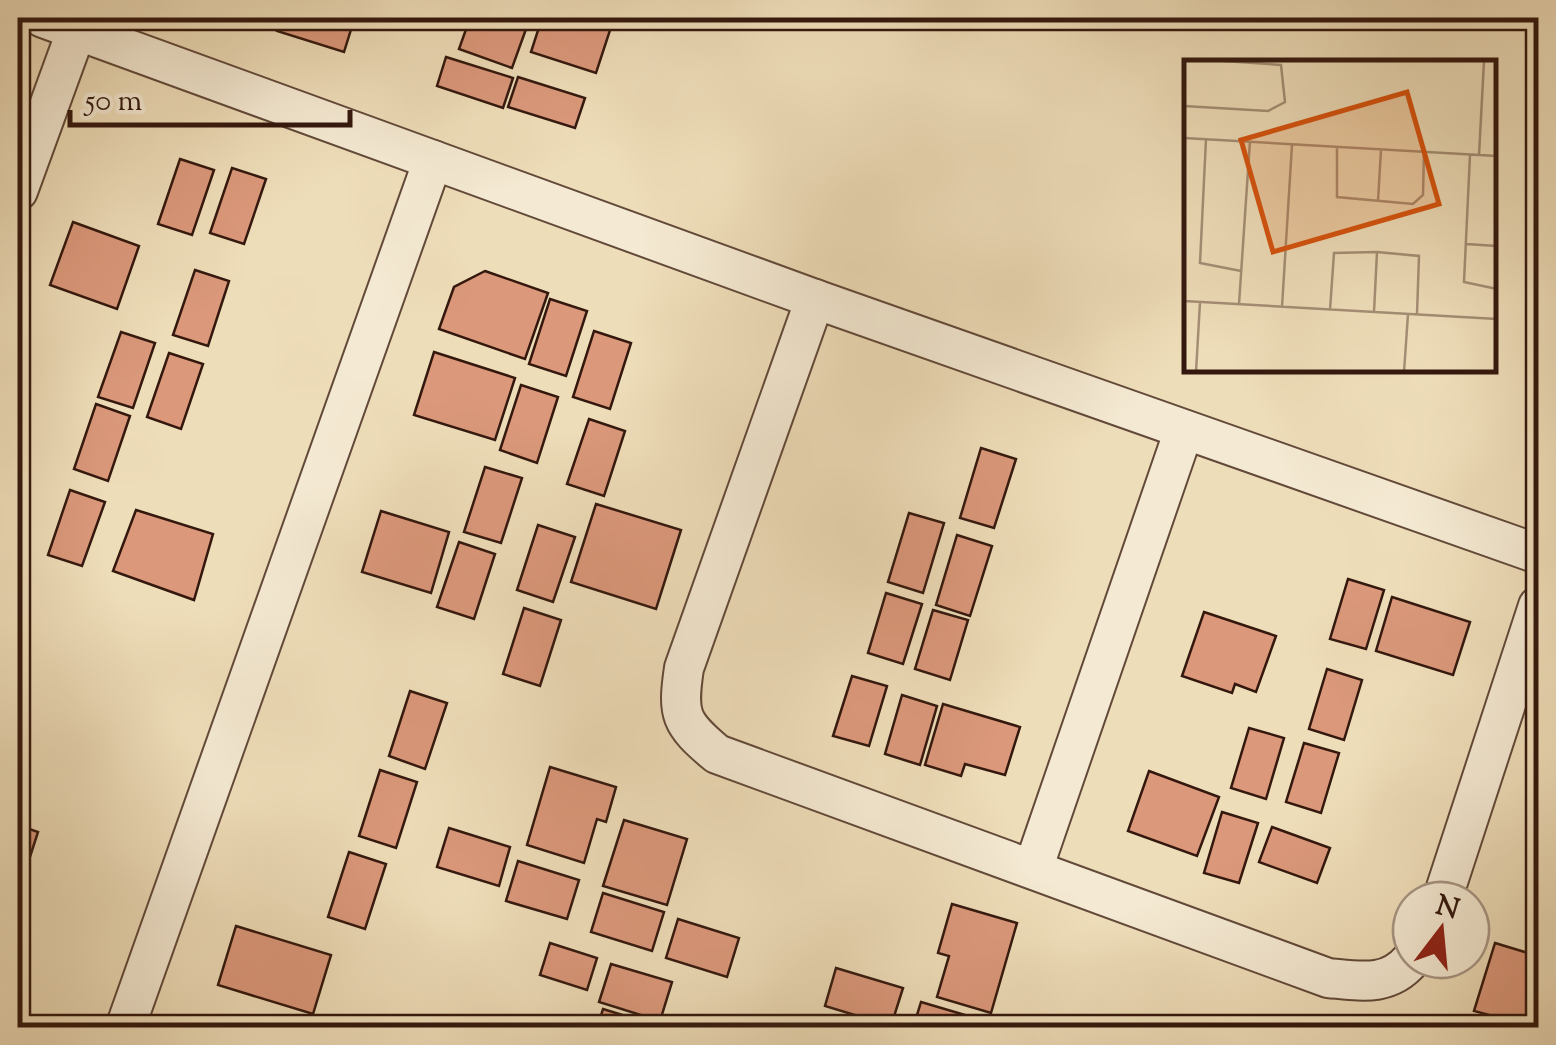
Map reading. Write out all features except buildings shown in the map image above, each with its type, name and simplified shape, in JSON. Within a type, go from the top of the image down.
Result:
[{"type":"street","points":[[18,192],[60,23],[815,299],[1538,554]]},
{"type":"street","points":[[125,1028],[434,160]]},
{"type":"street","points":[[815,299],[684,668],[678,707],[689,731],[717,754],[1328,978],[1377,982],[1391,977]]},
{"type":"street","points":[[1033,869],[1184,430]]},
{"type":"street","points":[[1449,880],[1538,606]]}]
